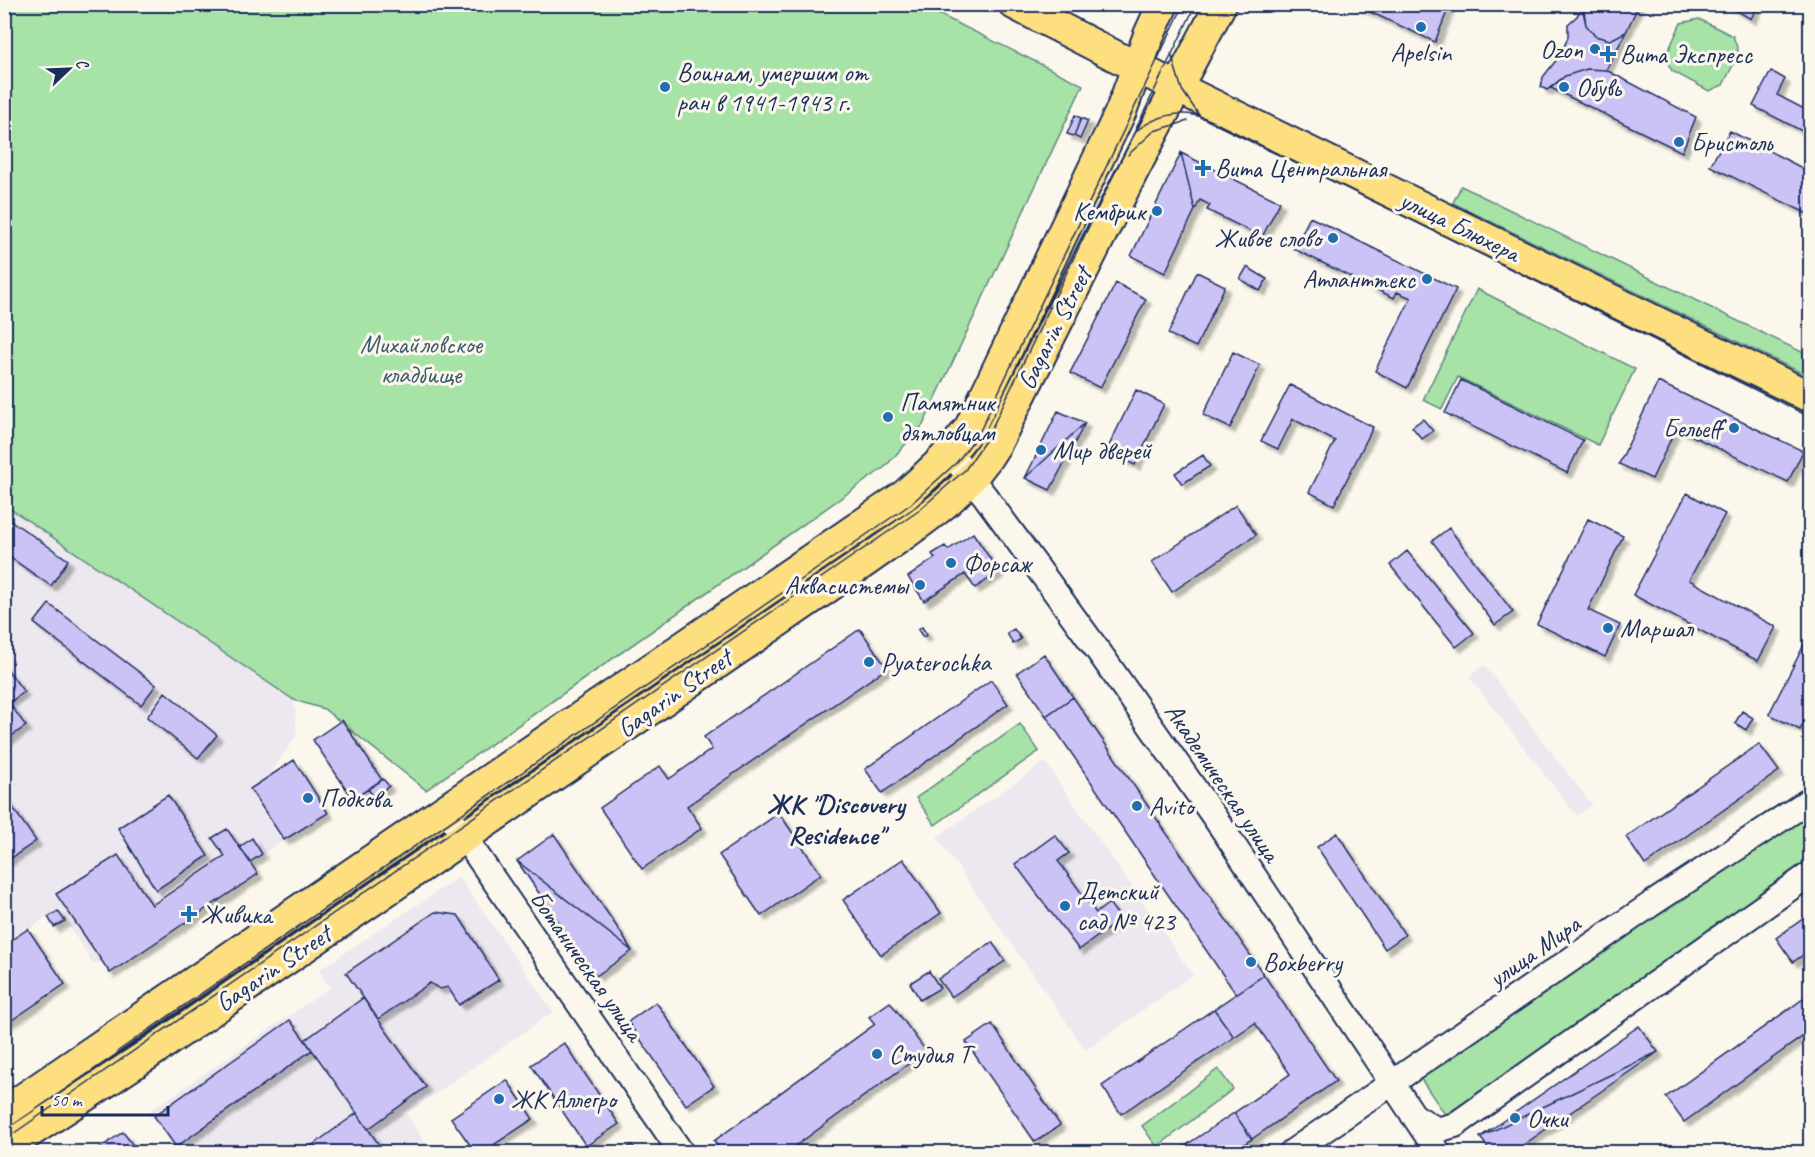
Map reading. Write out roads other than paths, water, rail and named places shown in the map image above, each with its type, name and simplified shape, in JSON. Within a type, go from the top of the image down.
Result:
[{"type":"main road","name":"улица Блюхера","points":[[1014,4],[1178,88],[1810,397]]},
{"type":"main road","name":"Gagarin Street","points":[[4,1112],[905,495],[950,453],[970,427],[1121,111],[1136,67],[1163,4]]},
{"type":"main road","name":"Gagarin Street","points":[[4,1149],[157,1048],[866,561],[923,521],[972,480],[996,444],[1132,173],[1221,4]]},
{"type":"street","name":"Академическая улица","points":[[950,453],[1099,652],[1217,822],[1438,1152]]},
{"type":"street","name":"улица Мира","points":[[1292,1152],[1650,905],[1810,800]]},
{"type":"street","name":"Ботаническая улица","points":[[446,809],[681,1152]]},
{"type":"street","points":[[1412,1113],[1437,1130],[1455,1125],[1810,874]]},
{"type":"tram line","points":[[118,1051],[911,504],[957,462],[979,433],[1184,4]]},
{"type":"tram line","points":[[4,1140],[917,512],[965,470],[987,438],[1196,4]]},
{"type":"tram line","points":[[1171,54],[1182,90],[1201,118]]},
{"type":"tram line","points":[[1136,131],[1145,125],[1172,115],[1191,115],[1210,120],[1810,417]]},
{"type":"tram line","points":[[1128,155],[1154,131],[1188,121]]},
{"type":"place","name":"Apelsin","points":[[1421,27]]},
{"type":"place","name":"Ozon","points":[[1595,49]]},
{"type":"place","name":"Вита Экспресс","points":[[1608,54]]},
{"type":"place","name":"Воинам, умершим от ран в 1941-1943 г.","points":[[665,87]]},
{"type":"place","name":"Обувь","points":[[1564,87]]},
{"type":"place","name":"Бристоль","points":[[1679,142]]},
{"type":"place","name":"Вита Центральная","points":[[1203,168]]},
{"type":"place","name":"Кембрик","points":[[1157,211]]},
{"type":"place","name":"Живое слово","points":[[1333,238]]},
{"type":"place","name":"Атланттекс","points":[[1427,279]]},
{"type":"place","name":"Памятник дятловцам","points":[[888,417]]},
{"type":"place","name":"Бельеff","points":[[1734,428]]},
{"type":"place","name":"Мир дверей","points":[[1041,450]]},
{"type":"place","name":"Форсаж","points":[[951,563]]},
{"type":"place","name":"Аквасистемы","points":[[920,585]]},
{"type":"place","name":"Маршал","points":[[1608,628]]},
{"type":"place","name":"Pyaterochka","points":[[869,662]]},
{"type":"place","name":"Подкова","points":[[308,798]]},
{"type":"place","name":"Avito","points":[[1137,806]]},
{"type":"place","name":"Детский сад № 423","points":[[1065,906]]},
{"type":"place","name":"Живика","points":[[189,914]]},
{"type":"place","name":"Boxberry","points":[[1251,962]]},
{"type":"place","name":"Студия Т","points":[[877,1054]]},
{"type":"place","name":"ЖК Аллегро","points":[[499,1099]]},
{"type":"place","name":"Очки","points":[[1515,1118]]},
{"type":"district","name":"ЖК \"Discovery Residence\"","points":[[836,820]]},
{"type":"park label","name":"Михайловское кладбище","points":[[421,359]]}]
